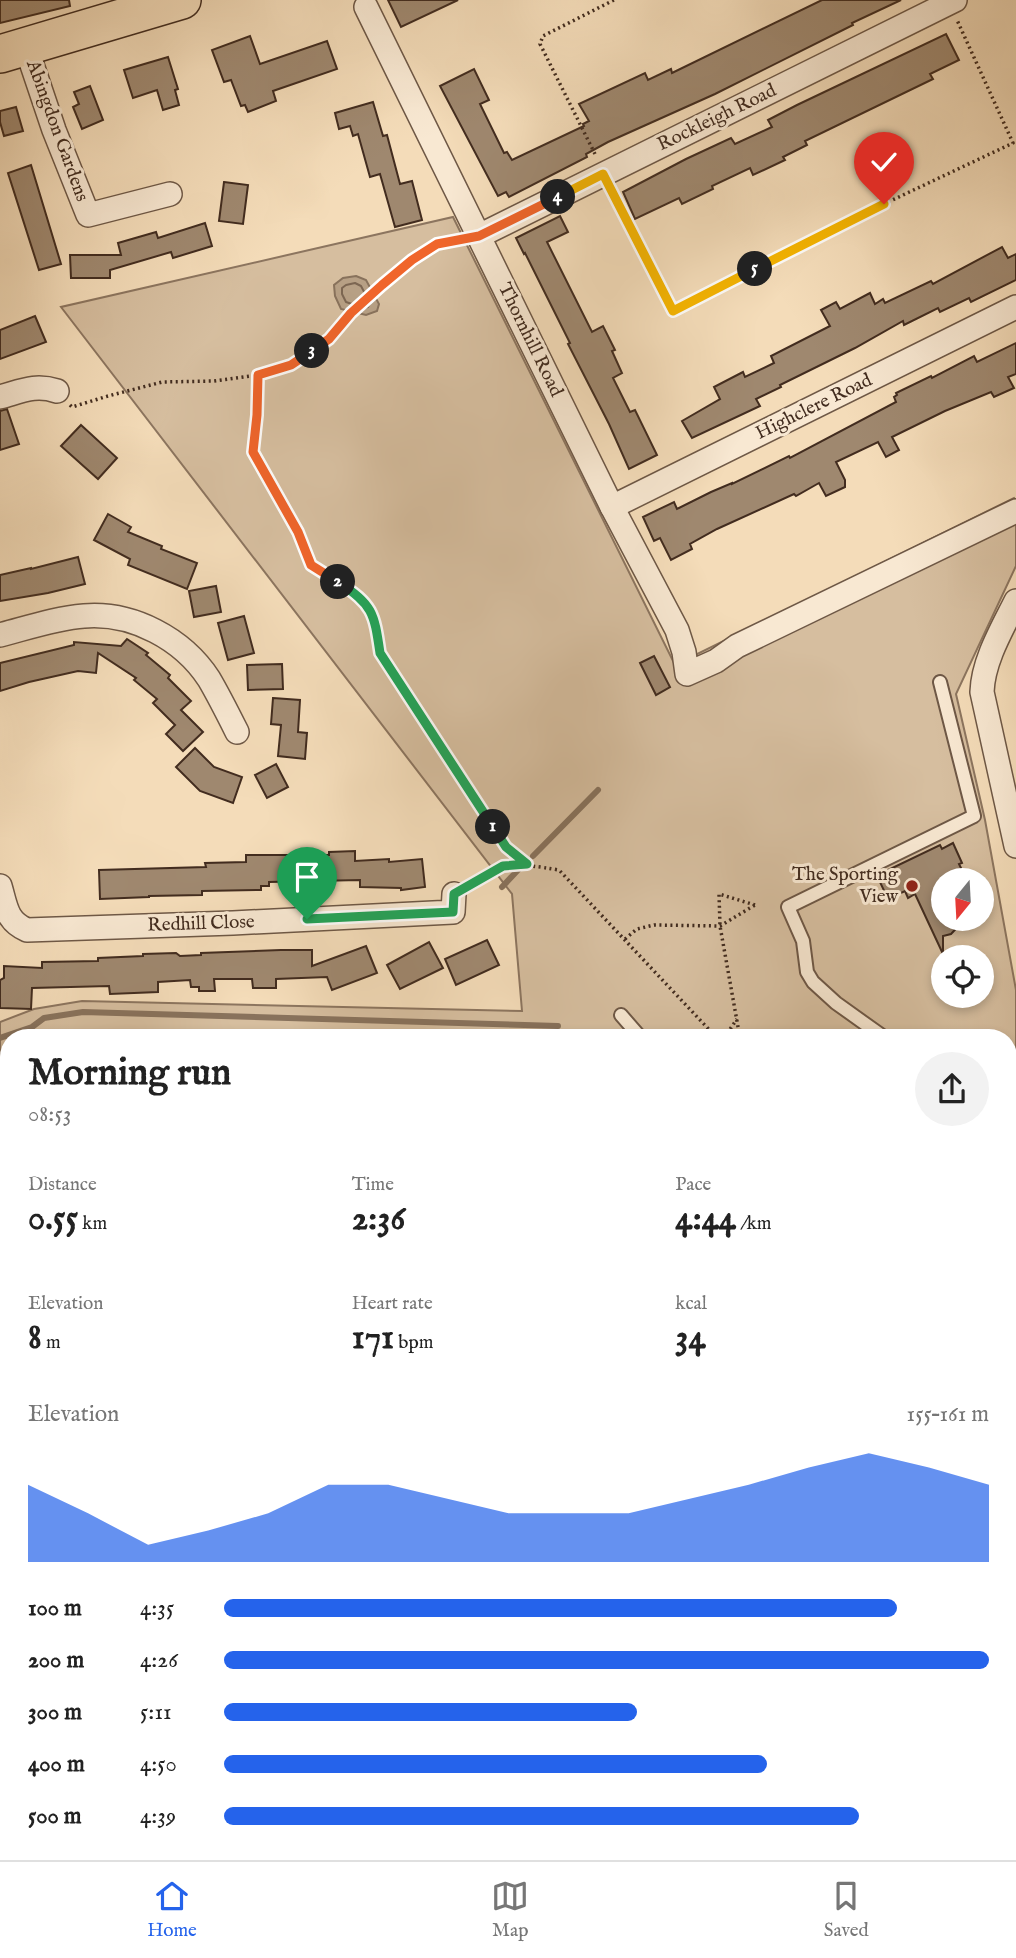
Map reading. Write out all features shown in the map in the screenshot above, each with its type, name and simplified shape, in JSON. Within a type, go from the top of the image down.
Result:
[{"type":"main road","points":[[13,50],[182,0]]},
{"type":"street","name":"Rockleigh Road","points":[[479,236],[952,1]]},
{"type":"street","name":"Thornhill Road","points":[[366,7],[612,507],[677,630],[687,674],[716,661],[737,646],[1016,511]]},
{"type":"street","name":"Abingdon Gardens","points":[[13,50],[54,130],[88,215],[170,194]]},
{"type":"street","name":"Highclere Road","points":[[612,507],[1016,307]]},
{"type":"street","points":[[0,397],[33,387],[57,391]]},
{"type":"street","points":[[1016,601],[988,662],[982,682],[984,705],[1011,794],[1016,846]]},
{"type":"street","points":[[0,635],[85,615],[110,617],[152,629],[176,643],[194,659],[209,679],[237,732]]},
{"type":"street","name":"Redhill Close","points":[[0,886],[8,914],[16,925],[27,930],[453,912],[454,894]]},
{"type":"lane","points":[[872,1029],[836,1003],[813,982],[807,972],[803,941],[788,907],[974,816],[940,682]]},
{"type":"lane","points":[[621,1015],[633,1029]]},
{"type":"path","points":[[614,0],[543,36],[540,44],[673,311],[1013,143],[952,1]]},
{"type":"path","points":[[57,391],[72,407],[162,382],[214,381],[258,375],[291,365],[329,339],[351,313],[420,255],[437,244],[479,236]]},
{"type":"path","points":[[258,375],[253,452],[298,532],[311,565],[368,605],[376,626],[380,653],[506,847],[527,864]]},
{"type":"path","points":[[454,894],[503,866],[527,864],[559,870],[709,1029]]},
{"type":"path","points":[[625,939],[637,929],[654,925],[720,926],[755,905],[719,894],[720,926],[739,1029]]},
{"type":"path","points":[[730,1029],[737,1018]]},
{"type":"shaded area","points":[[453,217],[675,665],[1014,498],[1016,501],[1016,566],[956,694],[994,868],[931,868],[931,931],[994,931],[994,869],[1016,990],[1016,1029],[0,1029],[0,1022],[34,1009],[82,1001],[522,1011],[512,894],[61,307]]},
{"type":"water","points":[[356,276],[366,280],[379,304],[377,311],[366,315],[341,309],[335,296],[334,285],[343,278]]},
{"type":"building","points":[[0,0],[69,0],[70,6],[0,23]]},
{"type":"building","points":[[388,0],[458,0],[401,27]]},
{"type":"building","points":[[822,0],[901,0],[715,94],[608,142],[586,154],[587,157],[509,197],[506,192],[498,196],[440,86],[474,69],[489,100],[480,104],[504,153],[507,152],[512,160],[584,126],[583,124],[589,121],[579,104],[645,73],[648,80],[671,69],[672,73]]},
{"type":"building","points":[[946,34],[959,60],[930,74],[933,79],[805,141],[807,145],[783,157],[785,160],[753,175],[750,168],[682,204],[679,198],[635,219],[623,192],[731,138],[735,144],[772,127],[768,120]]},
{"type":"building","points":[[250,36],[260,64],[327,41],[337,69],[273,91],[276,101],[248,112],[245,105],[241,106],[231,80],[224,82],[212,50]]},
{"type":"building","points":[[168,57],[178,89],[175,90],[179,105],[163,110],[157,90],[133,98],[124,70]]},
{"type":"building","points":[[90,86],[103,120],[82,129],[73,107],[79,104],[74,92]]},
{"type":"building","points":[[373,102],[383,136],[387,135],[400,184],[412,181],[422,220],[395,227],[380,174],[370,177],[358,134],[353,136],[350,126],[339,129],[335,113]]},
{"type":"building","points":[[16,107],[23,131],[4,136],[0,111]]},
{"type":"building","points":[[31,165],[61,264],[39,270],[8,173]]},
{"type":"building","points":[[224,182],[248,185],[243,224],[219,221]]},
{"type":"building","points":[[560,216],[568,232],[547,242],[592,332],[603,326],[615,350],[612,351],[622,373],[613,378],[630,412],[635,410],[657,455],[629,469],[568,344],[570,343],[516,238]]},
{"type":"building","points":[[205,223],[212,246],[173,258],[171,252],[110,270],[110,278],[71,278],[70,255],[121,255],[118,243],[156,232],[158,238]]},
{"type":"building","points":[[1002,247],[1008,258],[1016,254],[1016,280],[971,302],[969,298],[940,312],[938,308],[904,325],[903,321],[756,399],[760,406],[692,438],[682,421],[720,399],[714,387],[743,372],[745,377],[774,363],[771,356],[830,326],[821,310],[836,302],[840,309],[870,293],[875,304],[883,299],[885,303],[931,281],[933,284]]},
{"type":"building","points":[[35,316],[46,342],[0,359],[0,330]]},
{"type":"building","points":[[1016,343],[1016,374],[1008,377],[1014,388],[994,397],[991,392],[892,437],[899,450],[886,457],[878,442],[836,462],[845,480],[845,487],[826,496],[819,483],[796,496],[794,494],[717,529],[690,544],[692,549],[671,560],[660,538],[654,541],[643,517],[674,502],[677,509],[789,456],[790,458],[896,402],[896,393],[974,356],[977,362]]},
{"type":"building","points":[[7,409],[19,444],[0,450],[0,411]]},
{"type":"building","points":[[81,425],[117,458],[98,479],[61,446]]},
{"type":"building","points":[[108,514],[131,527],[128,532],[197,563],[187,589],[128,565],[130,559],[94,540]]},
{"type":"building","points":[[78,557],[85,584],[0,601],[0,575]]},
{"type":"building","points":[[216,586],[221,612],[194,617],[189,591]]},
{"type":"building","points":[[244,616],[254,653],[228,660],[218,623]]},
{"type":"building","points":[[127,639],[148,653],[146,655],[170,675],[168,678],[191,701],[181,710],[203,732],[183,751],[166,734],[175,725],[153,703],[157,699],[134,680],[136,678],[98,653],[96,673],[78,671],[0,691],[0,663],[74,645],[74,642],[121,646]]},
{"type":"building","points":[[654,656],[670,687],[656,695],[640,663]]},
{"type":"building","points":[[282,664],[283,689],[248,690],[247,665]]},
{"type":"building","points":[[273,698],[300,700],[298,732],[307,733],[305,759],[278,756],[281,725],[271,724]]},
{"type":"building","points":[[195,748],[214,767],[242,777],[233,803],[200,791],[176,767]]},
{"type":"building","points":[[276,764],[288,787],[267,798],[255,775]]},
{"type":"building","name":"The Sporting View","points":[[953,843],[962,863],[959,864],[961,868],[931,868],[931,928],[915,894],[908,898],[905,891],[888,899],[878,878],[887,873],[886,871],[940,845],[942,849]]},
{"type":"building","points":[[355,851],[355,861],[422,859],[425,887],[401,890],[360,887],[360,880],[269,882],[269,886],[261,886],[261,890],[202,891],[202,895],[100,899],[99,870],[206,867],[205,863],[246,862],[246,855],[329,855],[329,852]]},
{"type":"building","name":"The Sporting View","points":[[932,931],[954,931],[943,936],[943,945],[939,945]]},
{"type":"building","points":[[487,940],[499,965],[456,985],[445,959]]},
{"type":"building","points":[[429,942],[443,968],[400,989],[387,965]]},
{"type":"building","points":[[366,946],[377,973],[332,990],[327,977],[276,979],[276,988],[253,988],[252,979],[214,979],[215,991],[199,991],[199,987],[191,987],[190,980],[158,982],[158,992],[110,994],[109,986],[32,988],[31,1009],[0,1008],[0,980],[4,978],[4,966],[42,968],[42,962],[98,961],[98,958],[143,954],[176,953],[180,956],[312,950],[312,966]]},
{"type":"waterway","points":[[533,856],[598,790]]},
{"type":"waterway","points":[[502,887],[518,870]]},
{"type":"waterway","points":[[26,1029],[44,1018],[83,1012],[558,1026]]},
{"type":"place","name":"The Sporting View","points":[[912,886]]},
{"type":"route","points":[[307,919],[453,912],[454,894],[474,881],[503,866],[527,864],[506,847],[380,653],[376,626],[368,605],[311,565],[298,532],[253,452],[258,375],[291,365],[329,339],[351,313],[382,285],[412,260],[437,244],[479,236],[603,174],[673,311],[884,204]]}]
